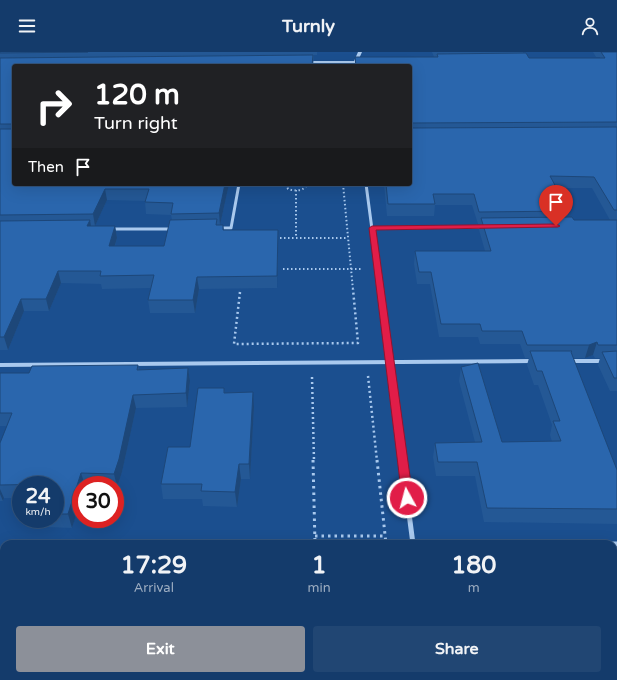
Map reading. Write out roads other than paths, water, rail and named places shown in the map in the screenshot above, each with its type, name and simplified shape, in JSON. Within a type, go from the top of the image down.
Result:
[{"type":"street","points":[[355,62],[360,52]]},
{"type":"street","points":[[300,62],[370,62]]},
{"type":"street","points":[[215,228],[231,228],[239,186]]},
{"type":"street","points":[[366,186],[412,540]]},
{"type":"street","points":[[372,228],[491,226]]},
{"type":"street","points":[[103,229],[175,229]]},
{"type":"street","points":[[0,365],[539,361]]},
{"type":"street","points":[[562,361],[609,361]]}]
